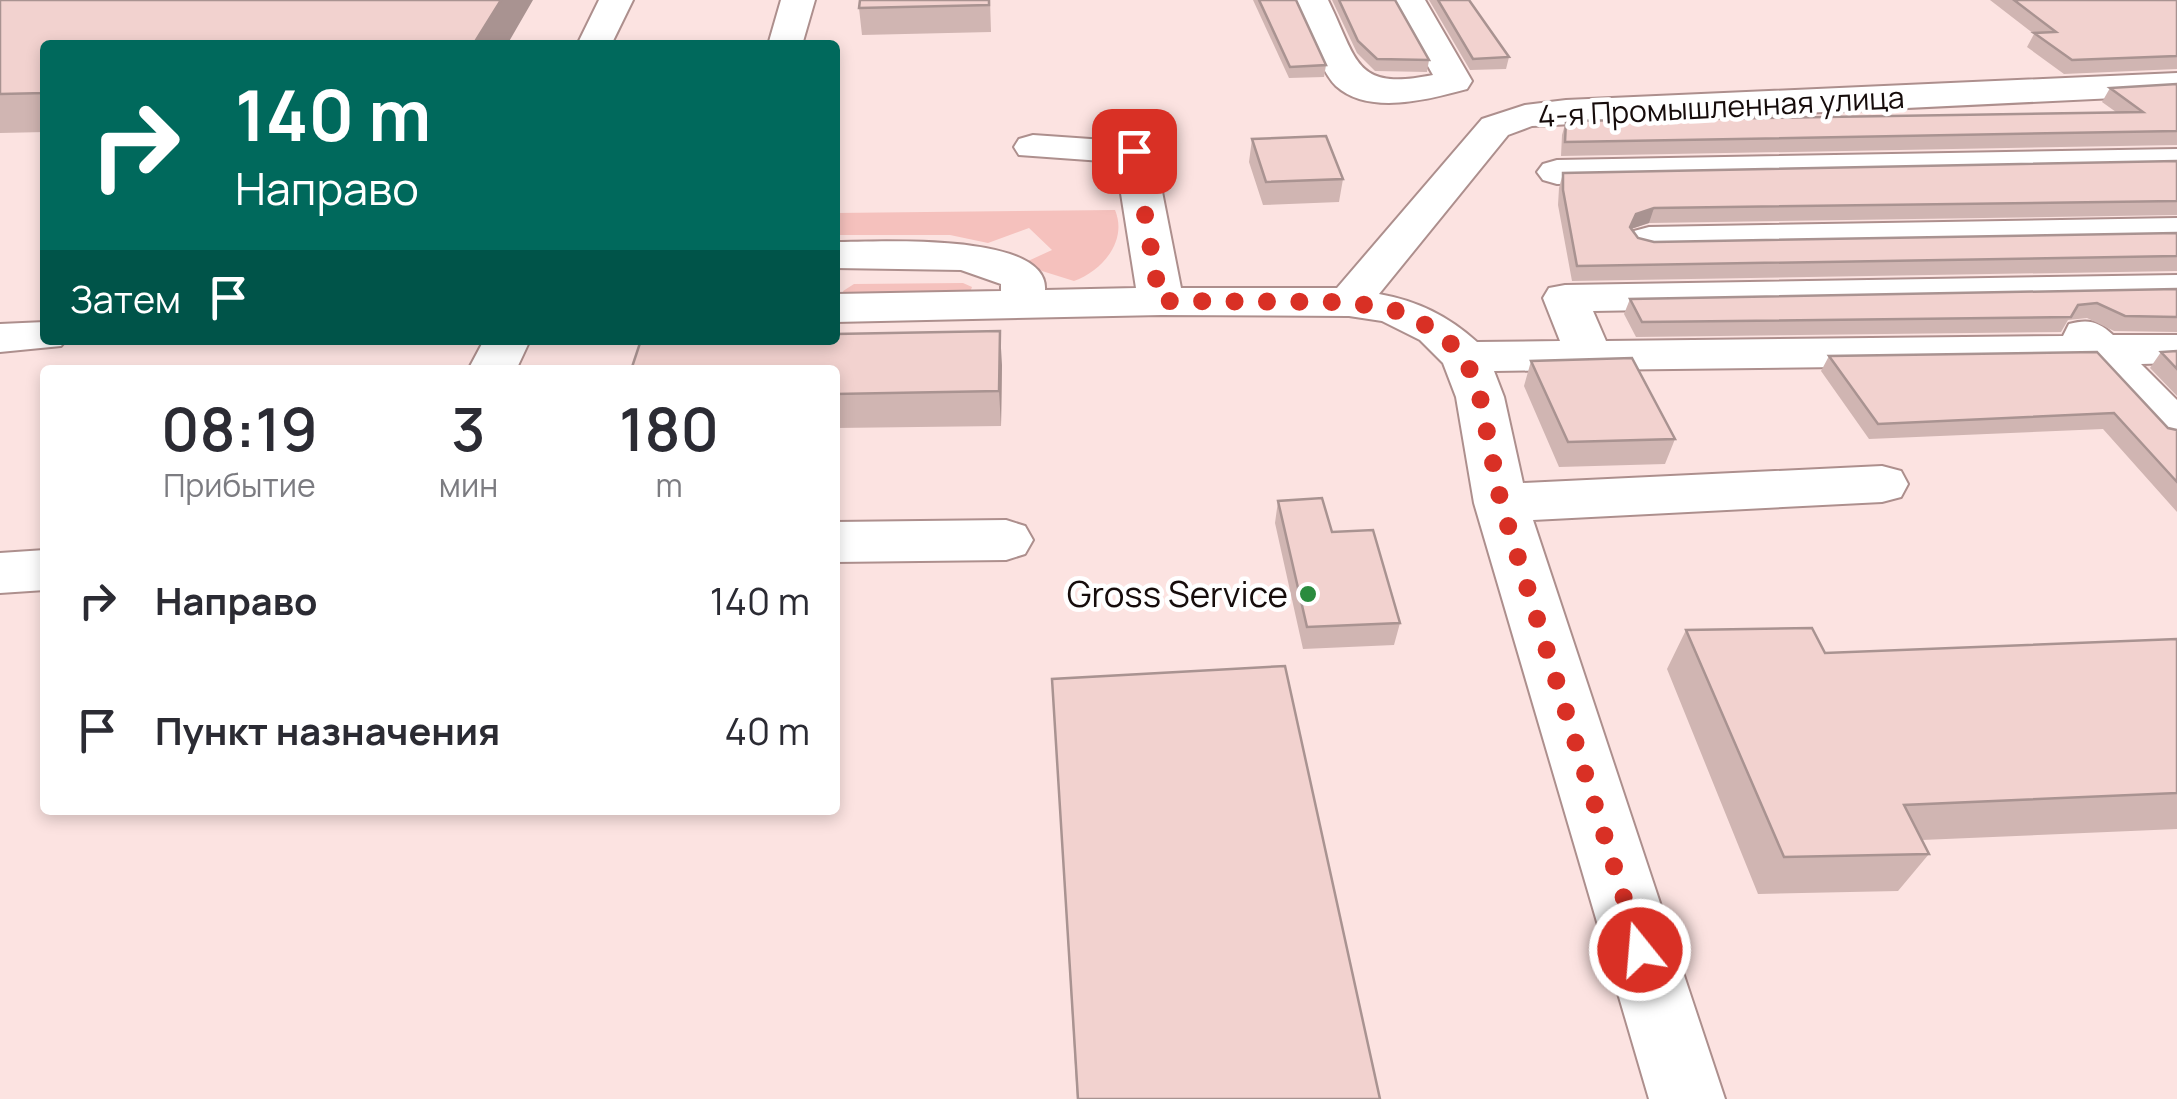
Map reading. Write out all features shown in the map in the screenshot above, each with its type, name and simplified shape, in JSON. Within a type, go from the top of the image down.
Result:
[{"type":"street","points":[[596,40],[616,0]]},
{"type":"street","points":[[786,40],[798,0]]},
{"type":"street","points":[[1310,0],[1348,78],[1435,134],[1454,81],[1408,0]]},
{"type":"street","name":"4-я Промышленная улица","points":[[1349,302],[1435,134],[1495,127],[1525,116],[1566,110],[2177,84]]},
{"type":"street","points":[[1033,148],[1134,151],[1160,301]]},
{"type":"street","points":[[1557,172],[2177,161]]},
{"type":"street","points":[[2038,163],[2104,232]]},
{"type":"street","points":[[1649,240],[2177,231]]},
{"type":"street","points":[[840,255],[970,258],[1012,267],[1024,279],[1022,303]]},
{"type":"street","points":[[1589,356],[1565,298],[2177,288]]},
{"type":"street","points":[[2042,290],[2177,429]]},
{"type":"street","points":[[840,308],[1160,301],[1349,302],[1394,310],[1436,330],[1465,357],[1480,397],[1501,503],[1687,1099]]},
{"type":"street","points":[[0,338],[40,336]]},
{"type":"street","points":[[1465,357],[2177,349]]},
{"type":"street","points":[[1501,503],[1882,484]]},
{"type":"street","points":[[840,542],[1006,540]]},
{"type":"street","points":[[0,573],[40,570]]},
{"type":"shaded area","points":[[0,0],[2177,0],[2177,1099],[0,1099]]},
{"type":"shaded area","points":[[1115,210],[1118,233],[1103,262],[1074,281],[1042,271],[1028,261],[1052,250],[1029,228],[988,243],[950,235],[840,235],[840,213]]},
{"type":"shaded area","points":[[963,283],[972,287],[969,295],[844,296],[843,291],[854,284]]},
{"type":"building","points":[[0,0],[501,0],[476,40],[40,40],[40,93],[0,94]]},
{"type":"building","points":[[860,0],[989,0],[989,5],[859,8]]},
{"type":"building","points":[[1259,0],[1296,0],[1326,65],[1290,67]]},
{"type":"building","points":[[1339,0],[1395,0],[1429,60],[1377,59],[1358,41]]},
{"type":"building","points":[[1438,0],[1469,0],[1509,57],[1473,59]]},
{"type":"building","points":[[2014,0],[2177,0],[2177,56],[2072,60],[2034,33],[2056,32]]},
{"type":"building","points":[[2177,84],[2177,131],[1565,142],[1566,121],[2143,112],[2110,88]]},
{"type":"building","points":[[1326,136],[1343,179],[1266,182],[1252,139]]},
{"type":"building","points":[[2177,161],[2177,201],[1654,208],[1636,214],[1630,227],[1638,238],[1654,242],[2177,233],[2177,256],[1577,266],[1563,190],[1563,173]]},
{"type":"building","points":[[2177,289],[2177,317],[2125,316],[2097,303],[2078,305],[2071,317],[1642,322],[1630,299]]},
{"type":"building","points":[[1000,331],[999,391],[840,394],[840,365],[633,365],[639,345],[840,345],[840,334]]},
{"type":"building","points":[[2177,351],[2177,369],[2161,352]]},
{"type":"building","points":[[2097,352],[2168,428],[2177,430],[2177,482],[2114,413],[1878,424],[1829,356]]},
{"type":"building","points":[[1632,358],[1675,439],[1568,442],[1531,361]]},
{"type":"building","points":[[1322,498],[1332,532],[1373,530],[1400,623],[1307,627],[1278,501]]},
{"type":"building","points":[[1812,628],[1825,653],[2177,639],[2177,793],[1904,805],[1929,854],[1784,857],[1686,630]]},
{"type":"building","points":[[1285,666],[1380,1099],[1078,1099],[1052,679]]},
{"type":"place","name":"Gross Service","points":[[1308,594]]},
{"type":"route","points":[[1134,151],[1160,301],[1349,302],[1394,310],[1436,330],[1465,357],[1480,397],[1501,503],[1640,950]]}]
